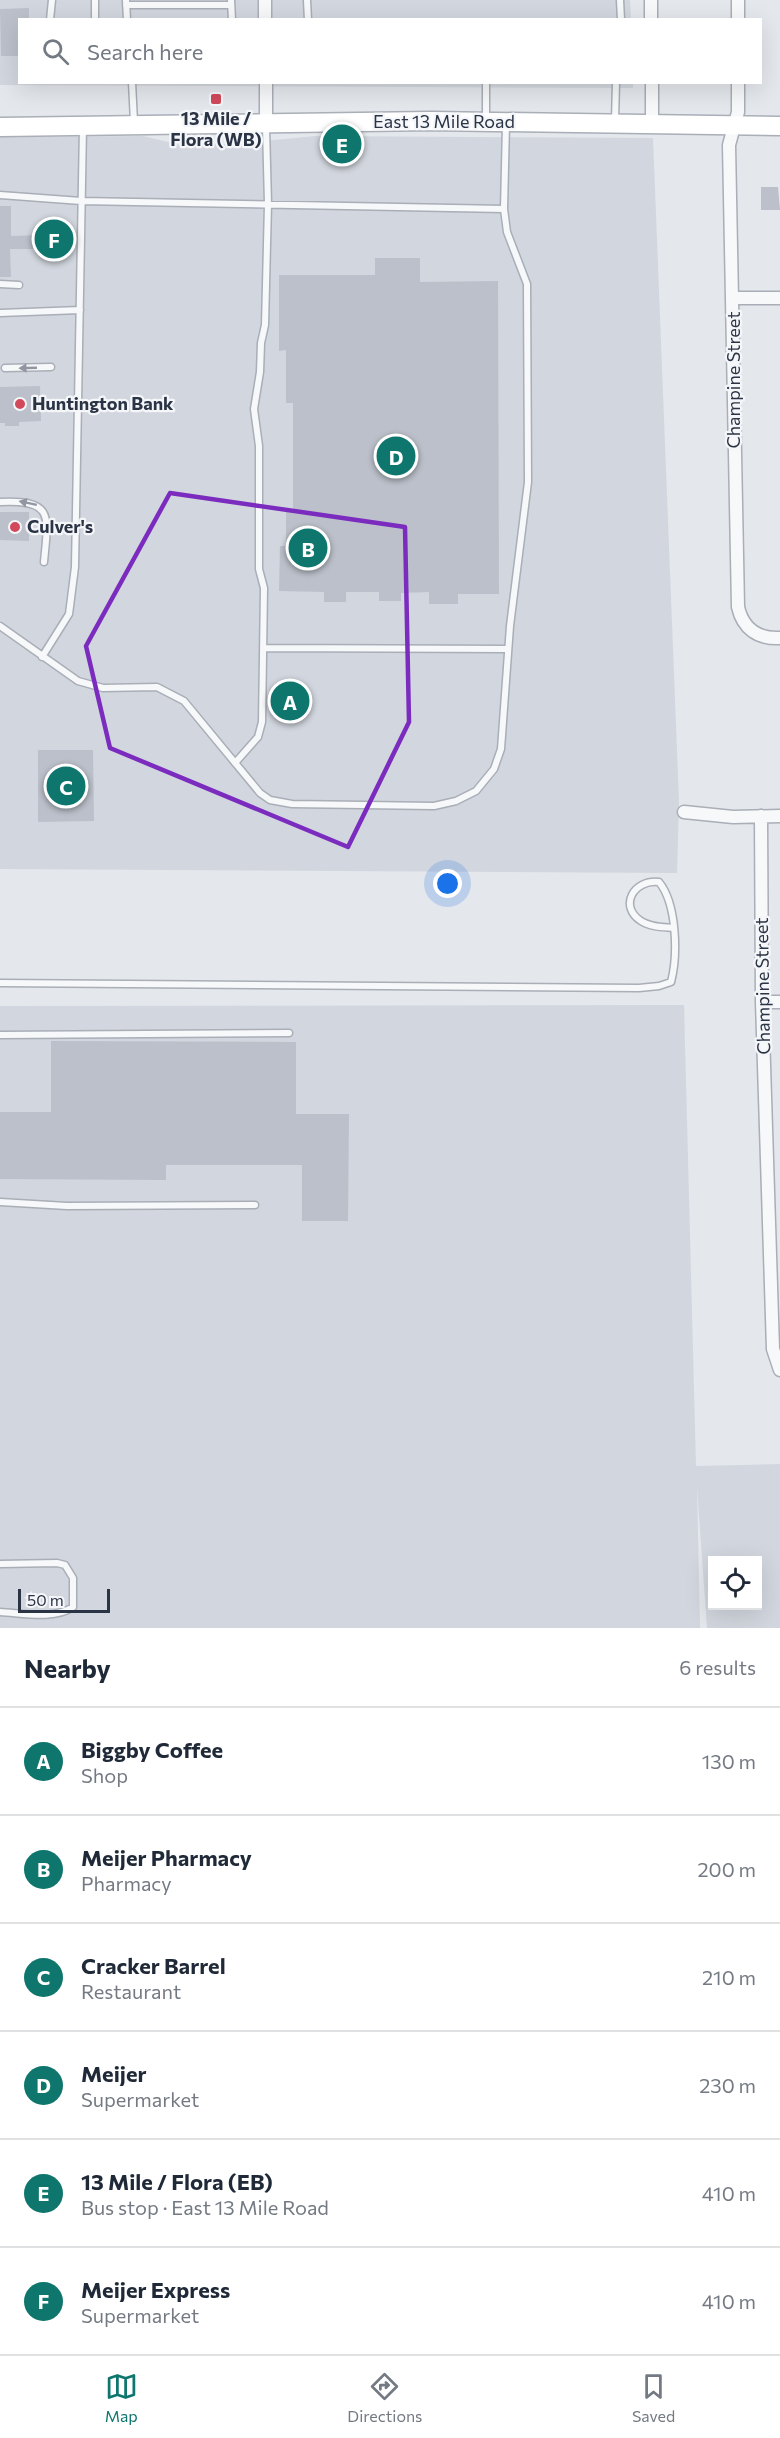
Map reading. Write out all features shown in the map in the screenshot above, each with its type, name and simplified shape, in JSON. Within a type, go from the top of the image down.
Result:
[{"type":"main road","name":"East 13 Mile Road","points":[[0,127],[486,122],[780,126]]},
{"type":"street","points":[[265,0],[265,18]]},
{"type":"street","points":[[651,0],[651,18]]},
{"type":"street","points":[[738,0],[738,18]]},
{"type":"street","points":[[266,84],[266,124]]},
{"type":"street","points":[[652,84],[652,126]]},
{"type":"street","name":"Champine Street","points":[[738,84],[738,112],[729,145],[738,607],[745,624],[751,631],[762,637],[780,638]]},
{"type":"street","points":[[733,298],[780,298]]},
{"type":"street","points":[[684,812],[733,817],[780,816]]},
{"type":"street","name":"Champine Street","points":[[761,816],[762,1002],[774,1190],[773,1349],[780,1370]]},
{"type":"street","points":[[762,1002],[780,1002]]},
{"type":"lane","points":[[50,18],[52,0]]},
{"type":"lane","points":[[95,0],[95,18]]},
{"type":"lane","points":[[307,0],[308,18]]},
{"type":"lane","points":[[620,0],[621,18]]},
{"type":"lane","points":[[127,18],[126,3],[231,2],[232,18]]},
{"type":"lane","points":[[132,84],[135,126]]},
{"type":"lane","points":[[486,84],[486,122]]},
{"type":"lane","points":[[615,125],[616,84]]},
{"type":"lane","points":[[0,626],[70,676],[87,683],[103,688],[157,687],[184,701],[260,793],[270,800],[292,804],[434,806],[456,801],[476,791],[494,770],[501,749],[508,649],[528,482],[527,296],[524,275],[507,232],[504,209],[506,122]]},
{"type":"lane","points":[[235,763],[258,737],[262,722],[265,648],[264,588],[258,554],[259,446],[254,409],[265,325],[268,204],[266,124]]},
{"type":"lane","points":[[42,657],[69,614],[73,589],[83,126]]},
{"type":"lane","points":[[0,195],[81,201],[504,209]]},
{"type":"lane","points":[[0,285],[19,285]]},
{"type":"lane","points":[[0,313],[80,310]]},
{"type":"lane","points":[[5,368],[51,367]]},
{"type":"lane","points":[[0,502],[22,501],[38,505],[45,514],[47,527],[44,562]]},
{"type":"lane","points":[[265,648],[508,649]]},
{"type":"lane","points":[[0,983],[639,988],[671,982],[675,968],[673,928],[668,893],[659,882],[651,881],[639,885],[631,894],[631,907],[639,920],[654,926],[673,928]]},
{"type":"lane","points":[[0,1035],[289,1033]]},
{"type":"lane","points":[[0,1202],[67,1206],[255,1205]]},
{"type":"lane","points":[[0,1564],[57,1563],[66,1565],[73,1578],[73,1607],[67,1611],[56,1614],[0,1612]]},
{"type":"highlighted area","points":[[170,493],[405,527],[409,722],[348,847],[110,748],[86,646]]},
{"type":"shaded area","points":[[0,0],[630,0],[631,18],[18,18],[18,84],[633,84],[633,88],[0,85]]},
{"type":"shaded area","points":[[143,136],[180,145],[234,144],[316,136],[653,138],[679,802],[677,873],[0,869],[0,137]]},
{"type":"shaded area","points":[[684,1005],[696,1466],[780,1464],[780,1628],[707,1628],[697,1487],[700,1628],[0,1628],[0,1006]]},
{"type":"building","points":[[29,8],[29,18],[18,18],[18,56],[1,56],[0,9]]},
{"type":"building","points":[[761,187],[778,187],[780,210],[761,210]]},
{"type":"building","points":[[0,206],[11,206],[11,236],[41,235],[41,220],[67,220],[67,257],[42,257],[42,249],[10,249],[11,277],[0,277]]},
{"type":"building","points":[[375,258],[420,258],[420,282],[498,281],[499,594],[458,594],[458,604],[429,604],[429,592],[401,593],[401,601],[379,601],[379,592],[346,592],[346,602],[324,602],[324,592],[279,591],[280,546],[286,546],[286,509],[293,509],[293,403],[286,403],[286,350],[279,351],[279,275],[375,275]]},
{"type":"building","name":"Huntington Bank","points":[[40,386],[41,421],[19,422],[19,426],[5,426],[5,423],[0,423],[0,387]]},
{"type":"building","name":"Culver's","points":[[0,512],[29,512],[29,541],[0,540]]},
{"type":"building","points":[[38,750],[93,750],[94,821],[38,822]]},
{"type":"building","points":[[51,1041],[296,1042],[296,1114],[349,1114],[348,1221],[302,1221],[302,1165],[166,1165],[166,1180],[0,1179],[0,1112],[51,1112]]},
{"type":"place","name":"13 Mile / Flora (WB)","points":[[216,99]]},
{"type":"place","name":"13 Mile / Flora (EB)","points":[[342,144]]},
{"type":"place","name":"Meijer Express","points":[[54,239]]},
{"type":"place","name":"Huntington Bank","points":[[20,404]]},
{"type":"place","name":"Meijer","points":[[396,456]]},
{"type":"place","name":"Culver's","points":[[15,527]]},
{"type":"place","name":"Meijer Pharmacy","points":[[308,548]]},
{"type":"place","name":"Biggby Coffee","points":[[290,701]]},
{"type":"place","name":"Cracker Barrel","points":[[66,786]]}]
